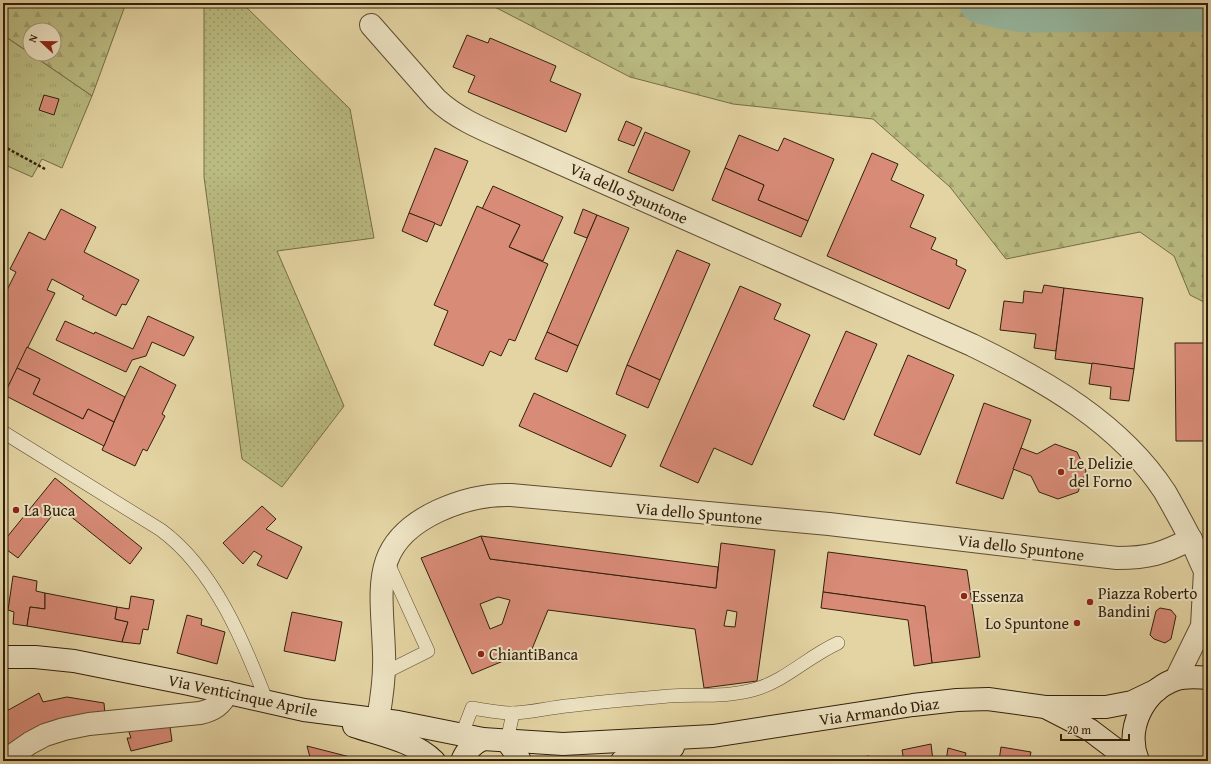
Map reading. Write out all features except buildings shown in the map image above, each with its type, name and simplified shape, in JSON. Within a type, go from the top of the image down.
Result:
[{"type":"street","name":"Via dello Spuntone","points":[[371,25],[444,107],[466,121],[937,329],[1000,359],[1052,389],[1094,418],[1120,440],[1157,481],[1190,539],[1207,574],[1202,626],[1167,685]]},
{"type":"street","name":"Via dello Spuntone","points":[[378,719],[384,673],[381,584],[386,560],[393,547],[403,534],[413,525],[427,516],[451,505],[480,496],[500,494],[829,524],[1116,558],[1143,557],[1159,554],[1190,539]]},
{"type":"street","name":"Via Venticinque Aprile","points":[[3,656],[35,657],[74,661],[227,692],[304,710],[378,719],[483,739]]},
{"type":"street","name":"Via Armando Diaz","points":[[483,739],[563,744],[713,736],[944,701],[988,700],[1045,707],[1106,707],[1132,702],[1167,685],[1194,677],[1208,678]]},
{"type":"street","points":[[1138,761],[1134,736],[1137,718],[1145,702],[1167,685]]},
{"type":"street","points":[[4,761],[30,743],[52,732],[89,724],[200,713],[217,706],[225,697],[227,692]]},
{"type":"street","name":"Via Armando Diaz","points":[[1045,707],[1090,730],[1131,761]]},
{"type":"street","points":[[304,710],[404,743],[419,750],[434,761]]},
{"type":"street","name":"Via Armando Diaz","points":[[622,761],[713,736]]},
{"type":"street","points":[[462,761],[464,755],[471,746],[483,739]]},
{"type":"street","points":[[507,741],[517,754],[520,761]]},
{"type":"street","points":[[563,744],[573,753],[578,761]]},
{"type":"lane","points":[[3,432],[170,537],[186,551],[220,599],[231,619],[267,702]]},
{"type":"lane","points":[[384,673],[428,651],[386,560]]},
{"type":"lane","points":[[462,734],[472,708],[513,713],[564,706],[648,698],[736,694],[758,689],[780,679],[824,650],[838,643]]},
{"type":"lane","points":[[507,741],[513,713]]},
{"type":"path","points":[[3,146],[45,169]]},
{"type":"green space","points":[[3,3],[126,3],[92,96],[43,62],[62,62],[62,22],[22,22],[22,48],[3,35]]},
{"type":"green space","points":[[204,3],[242,3],[350,109],[374,238],[277,251],[344,406],[282,487],[242,459],[204,177]]},
{"type":"green space","points":[[487,3],[1208,3],[1208,304],[1190,295],[1174,256],[1140,232],[1006,259],[950,187],[873,119],[733,104],[630,77]]},
{"type":"green space","points":[[3,35],[22,48],[22,62],[42,62],[92,96],[62,168],[42,159],[32,177],[3,164]]},
{"type":"waterway","points":[[980,3],[1025,12],[1208,11]]},
{"type":"place","name":"Le Delizie del Forno","points":[[1061,472]]},
{"type":"place","name":"La Buca","points":[[16,510]]},
{"type":"place","name":"Essenza","points":[[964,596]]},
{"type":"place","name":"Piazza Roberto Bandini","points":[[1090,602]]},
{"type":"place","name":"Lo Spuntone","points":[[1077,623]]},
{"type":"place","name":"ChiantiBanca","points":[[481,654]]}]
